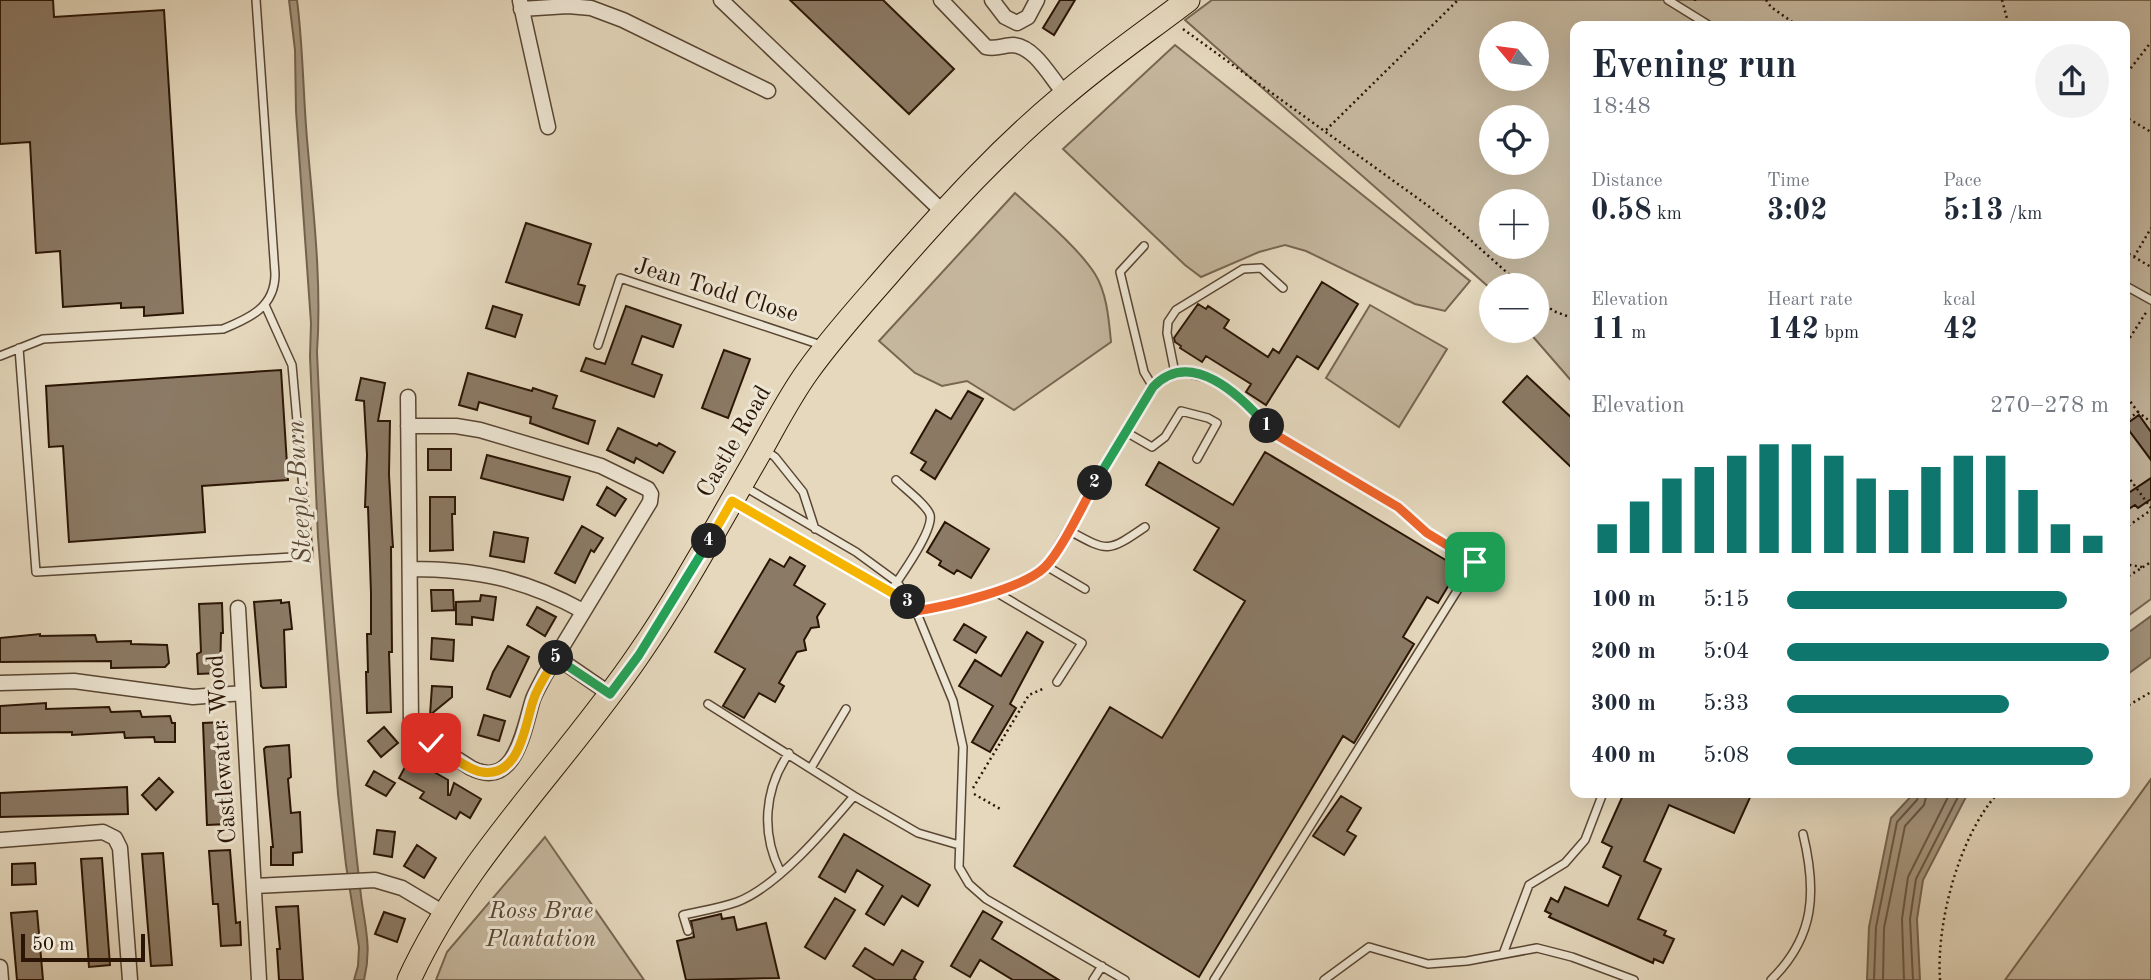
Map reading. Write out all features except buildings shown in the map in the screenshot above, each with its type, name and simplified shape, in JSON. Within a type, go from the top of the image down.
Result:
[{"type":"main road","name":"Castle Road","points":[[409,980],[426,943],[475,866],[639,655],[690,574],[795,391],[827,346],[943,212],[999,153],[1065,94],[1188,0]]},
{"type":"street","points":[[721,0],[943,212]]},
{"type":"street","points":[[941,0],[983,45],[995,48],[1018,46],[1033,56],[1065,94]]},
{"type":"street","points":[[992,0],[1002,15],[1020,23],[1026,19],[1037,0]]},
{"type":"street","points":[[548,127],[520,5],[591,8],[623,20],[768,91]]},
{"type":"street","points":[[1009,45],[1013,22]]},
{"type":"street","points":[[408,397],[408,426],[410,569],[411,726],[424,738],[471,768],[478,772],[491,773],[510,762],[519,749],[533,699],[650,502],[651,494],[648,489],[601,466],[480,430],[456,426],[408,426]]},
{"type":"street","points":[[410,569],[450,569],[524,583],[550,593],[583,611]]},
{"type":"street","name":"Castlewater Wood","points":[[237,608],[260,980]]},
{"type":"street","points":[[556,657],[610,694]]},
{"type":"street","points":[[0,683],[74,681],[192,697],[243,693]]},
{"type":"street","points":[[0,840],[103,832],[115,838],[120,848],[130,980]]},
{"type":"street","points":[[255,886],[367,880],[401,888],[444,913]]},
{"type":"street","points":[[0,967],[1,980]]},
{"type":"lane","points":[[0,356],[44,340],[223,329],[248,319],[265,305],[275,290],[275,274],[257,0]]},
{"type":"lane","points":[[1668,0],[1702,21]]},
{"type":"lane","points":[[1144,246],[1120,272],[1144,372],[1153,387]]},
{"type":"lane","points":[[1175,373],[1167,333],[1168,322],[1176,310],[1243,269],[1261,268],[1283,288]]},
{"type":"lane","name":"Jean Todd Close","points":[[598,345],[620,278],[827,346]]},
{"type":"lane","points":[[2130,288],[2151,300]]},
{"type":"lane","points":[[19,348],[36,572],[309,556],[292,365],[265,305]]},
{"type":"lane","points":[[916,611],[953,605],[994,591],[1034,576],[1046,566],[1153,387],[1166,376],[1175,373],[1196,374],[1225,386],[1241,398],[1278,436],[1398,507],[1427,533],[1475,562],[1347,769],[1335,782],[1214,980]]},
{"type":"lane","points":[[1126,432],[1152,447],[1165,437],[1181,411],[1208,418],[1217,424],[1197,458]]},
{"type":"lane","points":[[762,448],[775,457],[803,492],[815,529]]},
{"type":"lane","points":[[890,593],[929,529],[930,516],[895,480]]},
{"type":"lane","points":[[736,493],[815,529],[856,552],[897,582],[916,611],[953,701],[958,721],[963,747],[959,867],[969,884],[986,899],[1125,980]]},
{"type":"lane","points":[[736,493],[908,602]]},
{"type":"lane","points":[[1068,530],[1101,548],[1118,546],[1145,527]]},
{"type":"lane","points":[[1046,566],[1085,589]]},
{"type":"lane","points":[[994,591],[1082,643],[1057,682]]},
{"type":"lane","points":[[708,704],[918,833],[958,845]]},
{"type":"lane","points":[[811,768],[846,709]]},
{"type":"lane","points":[[780,872],[771,853],[767,814],[774,780],[789,753]]},
{"type":"lane","points":[[688,931],[683,915],[737,902],[761,889],[831,824],[854,796]]},
{"type":"lane","points":[[1503,954],[1529,885],[1565,863],[1585,840],[1601,798]]},
{"type":"lane","points":[[1771,980],[1788,963],[1801,941],[1807,921],[1811,899],[1810,862],[1803,834]]},
{"type":"lane","points":[[1324,980],[1369,947],[1428,964],[1537,948],[1572,957],[1634,980]]},
{"type":"lane","points":[[1093,980],[1102,966]]},
{"type":"path","points":[[1325,131],[1458,0]]},
{"type":"path","points":[[1766,0],[1771,7],[1791,21]]},
{"type":"path","points":[[2003,0],[2008,21]]},
{"type":"path","points":[[1177,26],[1437,213],[1507,273]]},
{"type":"path","points":[[2130,69],[2151,42]]},
{"type":"path","points":[[2130,120],[2151,132]]},
{"type":"path","points":[[2134,257],[2151,228]]},
{"type":"path","points":[[2130,255],[2151,267]]},
{"type":"path","points":[[2130,338],[2151,306]]},
{"type":"path","points":[[1549,308],[1570,317]]},
{"type":"path","points":[[2130,401],[2151,422]]},
{"type":"path","points":[[2130,418],[2138,412]]},
{"type":"path","points":[[2130,479],[2151,509],[2130,525]]},
{"type":"path","points":[[2130,575],[2151,562]]},
{"type":"path","points":[[2130,565],[2142,568]]},
{"type":"path","points":[[1002,810],[971,793],[1028,695],[1057,682]]},
{"type":"path","points":[[2130,704],[2151,692]]},
{"type":"path","points":[[1940,980],[1939,942],[1960,862],[1970,831],[1994,798]]},
{"type":"green space","points":[[1212,0],[2151,0],[2151,599],[2130,614],[2130,21],[1570,21],[1570,379],[1538,343],[1549,343],[1549,273],[1479,273],[1479,278],[1185,20]]},
{"type":"green space","points":[[1175,45],[1470,281],[1445,311],[1415,304],[1306,251],[1285,245],[1259,252],[1201,277],[1063,149]]},
{"type":"green space","points":[[1015,193],[1068,242],[1095,274],[1105,298],[1111,342],[1014,410],[967,381],[942,386],[915,373],[879,341]]},
{"type":"green space","points":[[1370,305],[1447,349],[1399,427],[1326,378]]},
{"type":"green space","points":[[2151,779],[2151,980],[2005,980]]},
{"type":"green space","name":"Ross Brae Plantation","points":[[545,837],[644,980],[436,980],[447,952]]},
{"type":"water","points":[[289,0],[297,0],[301,35],[318,272],[317,352],[326,517],[358,870],[367,938],[364,980],[354,980],[359,947],[338,794],[318,537],[310,357],[311,323],[296,111],[295,50]]},
{"type":"water","points":[[2151,616],[2151,657],[2130,672],[2130,631]]},
{"type":"water","points":[[1909,798],[1965,798],[1923,880],[1917,919],[1920,980],[1867,980],[1869,927],[1891,818]]},
{"type":"route","points":[[431,743],[478,772],[491,773],[500,769],[510,762],[519,749],[533,699],[556,657],[610,694],[639,655],[732,501],[908,602],[916,611],[953,605],[1034,576],[1046,566],[1153,387],[1166,376],[1175,373],[1196,374],[1225,386],[1247,403],[1278,436],[1398,507],[1427,533],[1475,562]]},
{"type":"water label","name":"Steeple Burn","points":[[300,492]]}]
